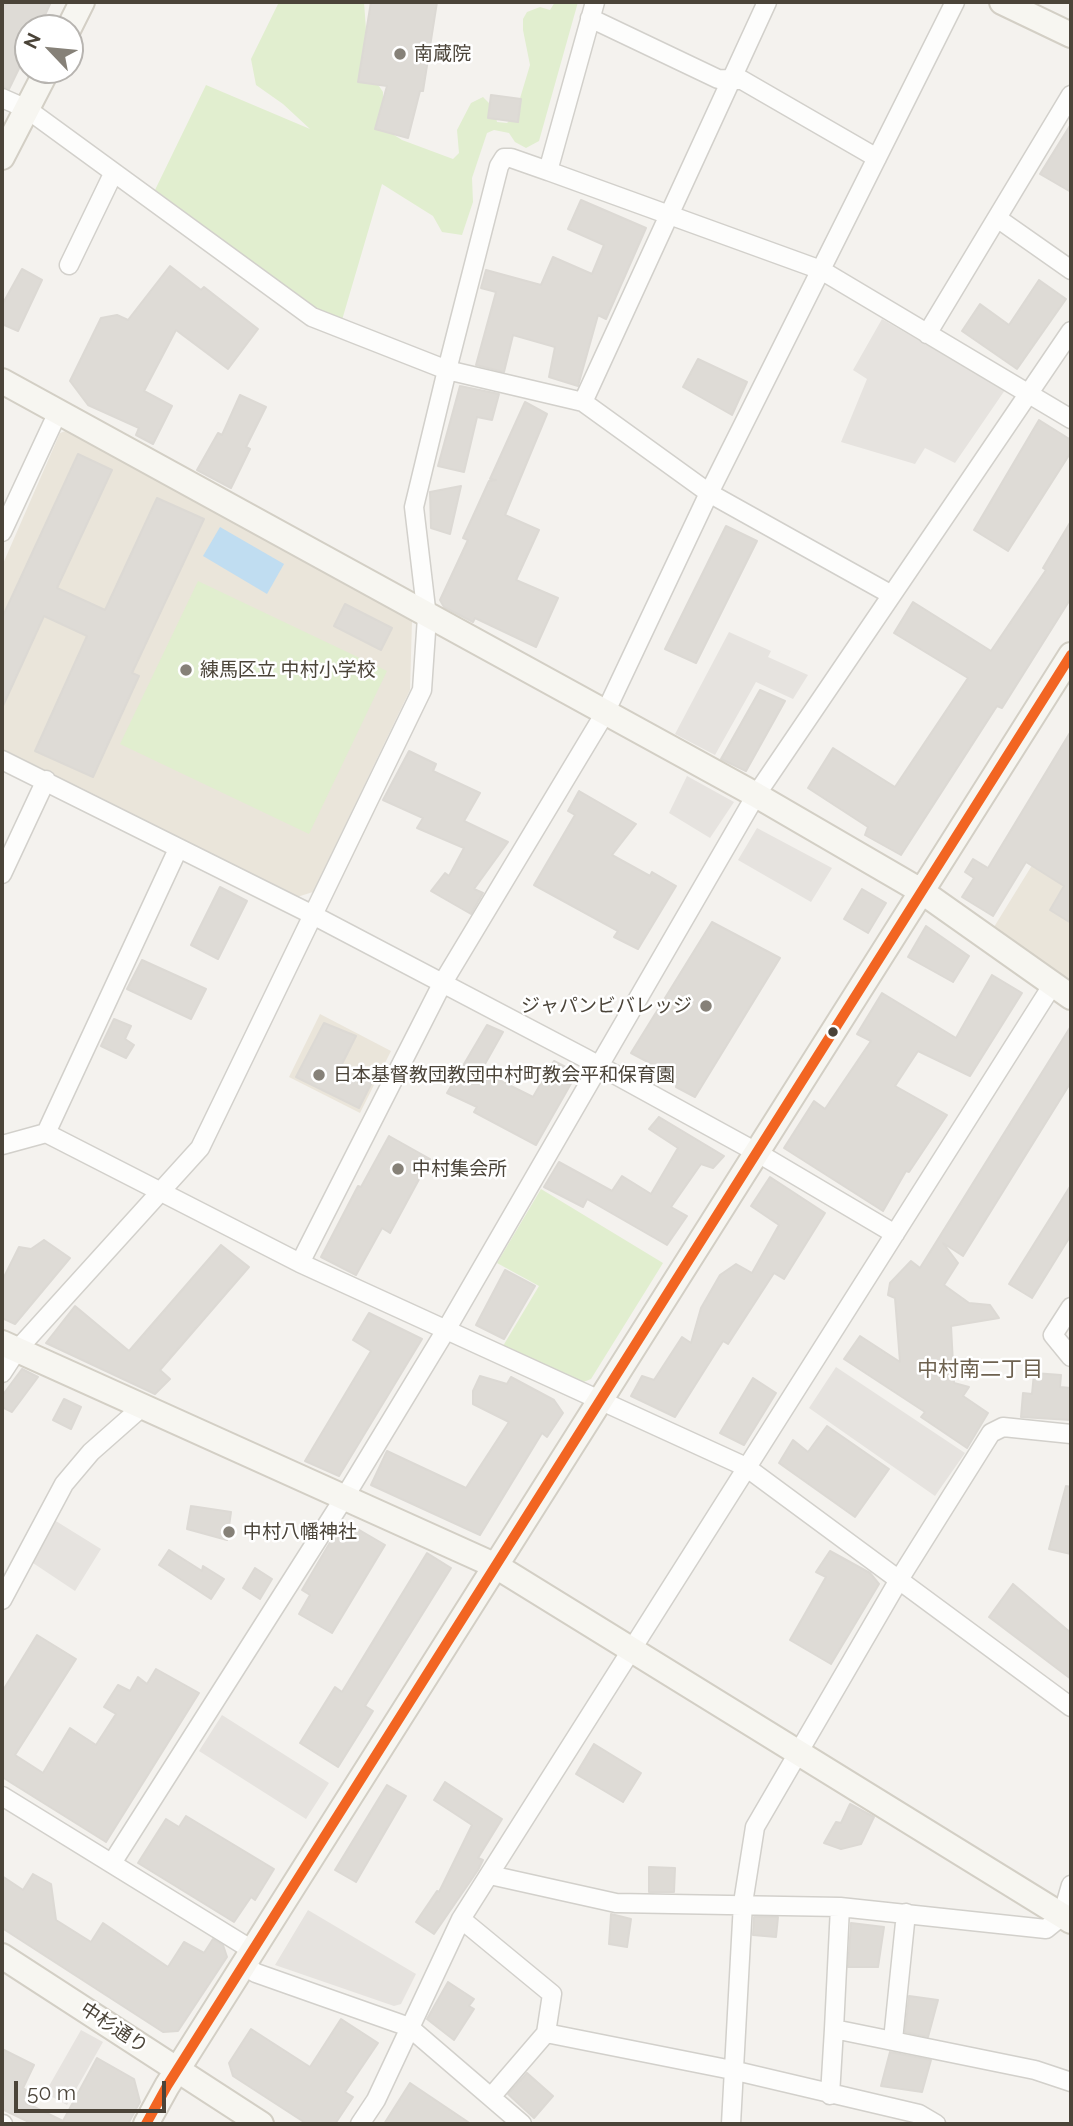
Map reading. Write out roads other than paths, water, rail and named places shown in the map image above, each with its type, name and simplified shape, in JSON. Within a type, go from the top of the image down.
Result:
[{"type":"street","points":[[583,402],[767,2]]},
{"type":"street","points":[[300,1263],[442,984],[605,713],[709,493],[955,2]]},
{"type":"street","points":[[1002,2],[1071,35]]},
{"type":"street","points":[[548,171],[592,10],[718,79],[742,80],[877,158]]},
{"type":"street","points":[[2,157],[40,84]]},
{"type":"street","points":[[927,334],[1071,95]]},
{"type":"street","points":[[2,98],[27,109],[312,317],[447,370],[583,402],[709,493],[890,594]]},
{"type":"street","points":[[2,1373],[9,1347],[200,1148],[311,914],[422,690],[426,617],[414,507],[499,166],[504,158],[548,171],[821,270],[1071,419]]},
{"type":"street","points":[[69,265],[113,174]]},
{"type":"street","points":[[997,218],[1071,270]]},
{"type":"street","points":[[112,1863],[344,1498],[446,1330],[600,1068],[604,1052],[756,794],[1071,331]]},
{"type":"street","points":[[2,381],[426,617],[756,794],[921,891],[1062,991],[895,1234],[461,1919],[376,2100],[359,2124]]},
{"type":"street","points":[[2,532],[58,412]]},
{"type":"street","points":[[146,2124],[178,2069],[1071,655]]},
{"type":"street","points":[[2,760],[311,914],[758,1153],[895,1234]]},
{"type":"street","points":[[2,874],[46,780]]},
{"type":"street","points":[[46,1133],[178,849]]},
{"type":"street","points":[[2,1144],[46,1133],[300,1263],[746,1467],[900,1578],[1071,1707]]},
{"type":"street","points":[[1071,1307],[1053,1335],[1071,1357]]},
{"type":"street","points":[[9,1347],[496,1566],[1067,1918]]},
{"type":"street","points":[[2,1600],[64,1484],[90,1452],[142,1407]]},
{"type":"street","points":[[731,2124],[743,1903],[755,1827],[797,1750],[900,1578],[991,1433],[1003,1426],[1071,1434]]},
{"type":"street","points":[[2,1796],[112,1863],[248,1958],[256,1973],[409,2027],[523,2124]]},
{"type":"street","points":[[490,1875],[616,1903],[743,1903],[840,1907],[1046,1929],[1067,1918]]},
{"type":"street","points":[[1067,1918],[1071,1885]]},
{"type":"street","points":[[830,2095],[840,1907]]},
{"type":"street","points":[[893,2040],[906,1913]]},
{"type":"street","points":[[461,1919],[552,1994],[546,2033],[491,2096]]},
{"type":"street","name":"中杉通り","points":[[2,1956],[261,2124]]},
{"type":"street","points":[[834,2029],[1035,2070],[1071,2082]]},
{"type":"street","points":[[546,2033],[732,2070],[919,2114],[936,2124]]},
{"type":"water","points":[[220,527],[284,564],[267,594],[203,556]]},
{"type":"place","name":"南蔵院","points":[[400,54]]},
{"type":"place","name":"練馬区立 中村小学校","points":[[186,670]]},
{"type":"place","name":"ジャパンビバレッジ","points":[[706,1006]]},
{"type":"place","name":"日本基督教団教団中村町教会平和保育園","points":[[319,1075]]},
{"type":"place","name":"中村集会所","points":[[398,1169]]},
{"type":"place","name":"中村八幡神社","points":[[229,1532]]},
{"type":"district","name":"中村南二丁目","points":[[980,1370]]}]
